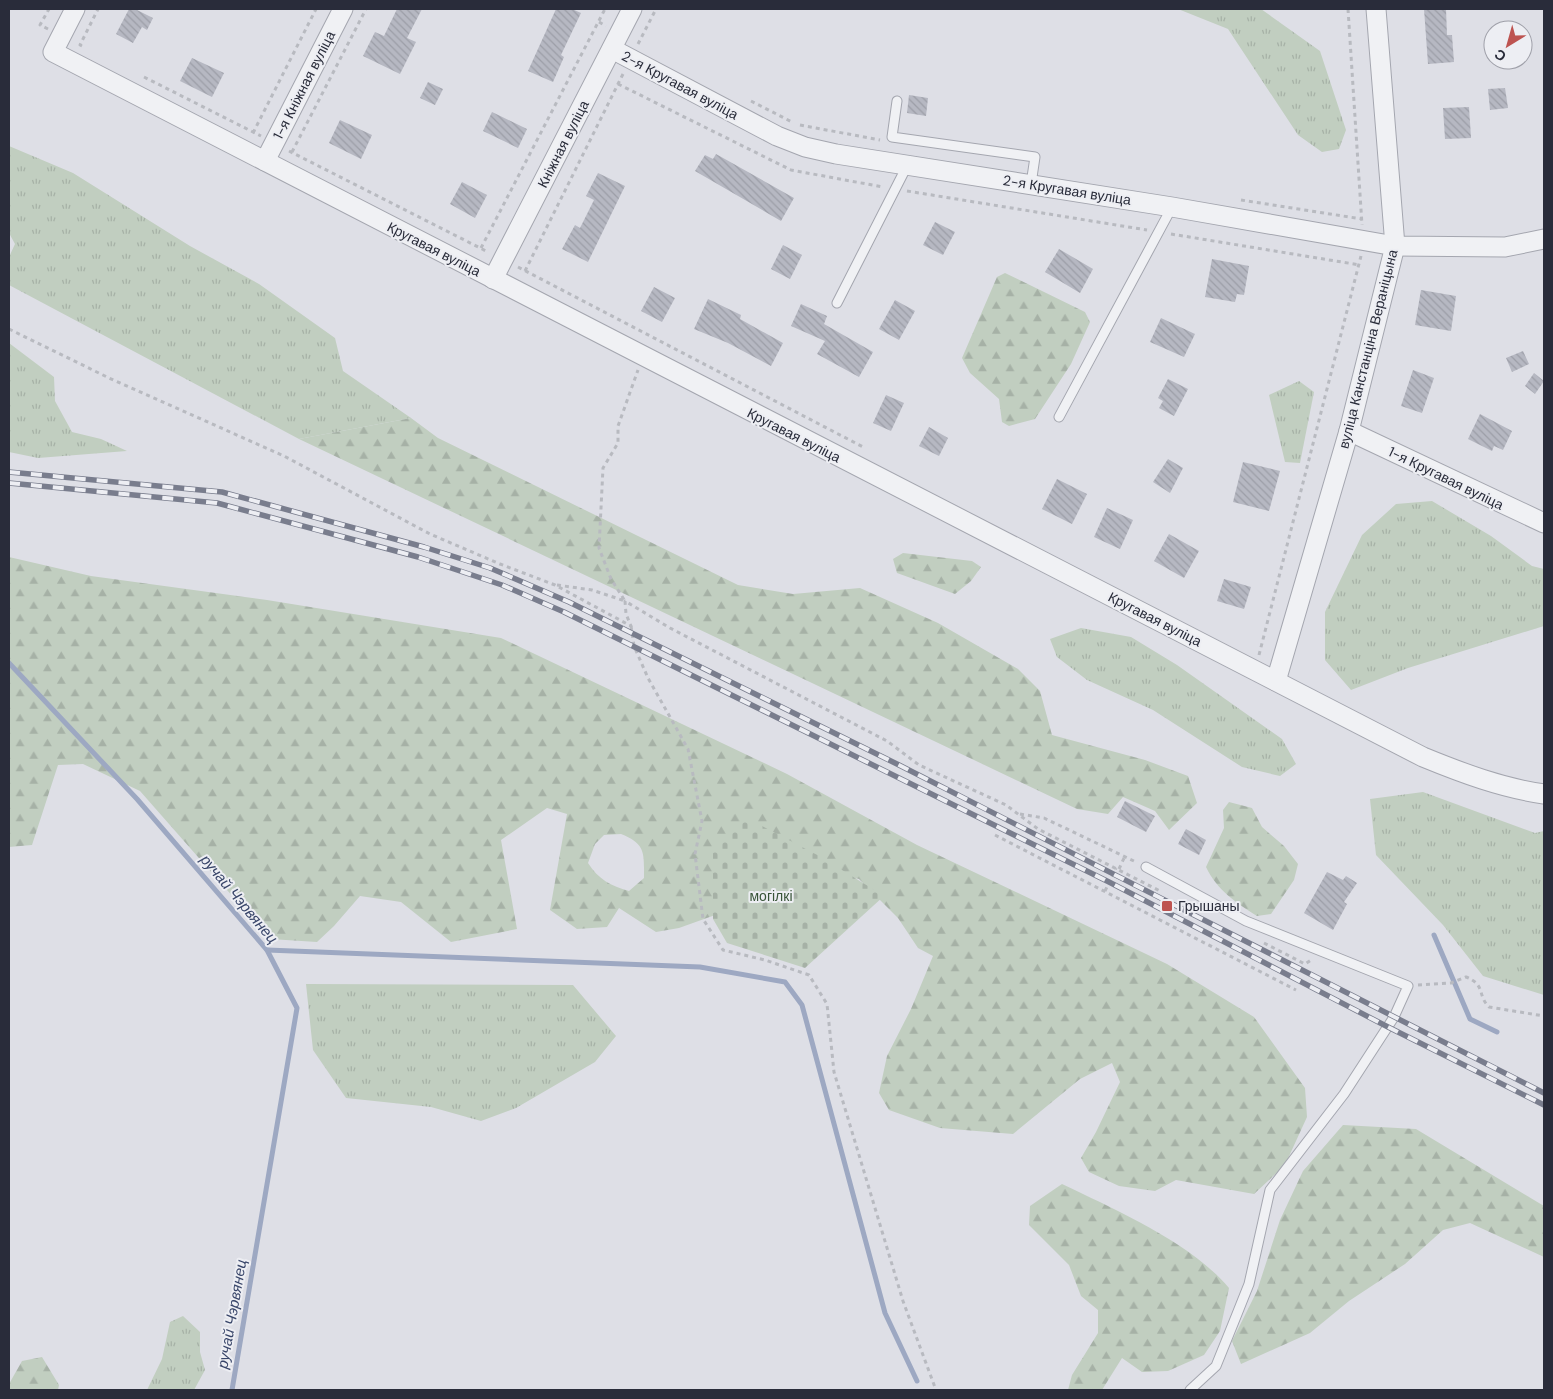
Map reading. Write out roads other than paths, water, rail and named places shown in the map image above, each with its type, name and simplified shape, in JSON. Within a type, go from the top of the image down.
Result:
[{"type":"street","name":"Кругавая вуліца","points":[[75,9],[53,52],[642,357],[1423,757],[1466,774],[1528,792],[1544,794]]},
{"type":"street","name":"1-я Кніжная вуліца","points":[[265,161],[344,9]]},
{"type":"street","name":"Кніжная вуліца","points":[[493,279],[632,9]]},
{"type":"street","name":"вуліца Канстанціна Вераніцына","points":[[1276,681],[1349,431],[1395,246],[1376,9]]},
{"type":"street","name":"2-я Кругавая вуліца","points":[[612,49],[777,136],[805,147],[836,154],[1172,207],[1395,246],[1505,247],[1544,239]]},
{"type":"street","name":"1-я Кругавая вуліца","points":[[1349,431],[1544,523]]},
{"type":"lane","points":[[897,101],[892,137],[1035,157],[1031,184]]},
{"type":"lane","points":[[837,303],[908,164]]},
{"type":"lane","points":[[1059,418],[1172,207]]},
{"type":"lane","points":[[1146,867],[1246,921],[1408,986],[1394,1017],[1344,1094],[1270,1190],[1249,1284],[1235,1320],[1216,1366],[1190,1390]]},
{"type":"waterway","name":"ручай Чэрвянец","points":[[9,663],[137,799],[267,950],[297,1008],[232,1390]]},
{"type":"waterway","points":[[1434,935],[1470,1019],[1497,1032]]},
{"type":"waterway","points":[[267,950],[700,967],[785,982],[802,1005],[885,1313],[917,1381]]},
{"type":"railway","points":[[9,472],[222,492],[424,547],[490,568],[569,602],[899,765],[1544,1093]]},
{"type":"railway","points":[[9,483],[217,503],[418,557],[502,585],[564,612],[1109,882],[1388,1027],[1544,1105]]},
{"type":"place","name":"Грышаны","points":[[1167,906]]},
{"type":"park label","name":"могілкі","points":[[771,896]]}]
